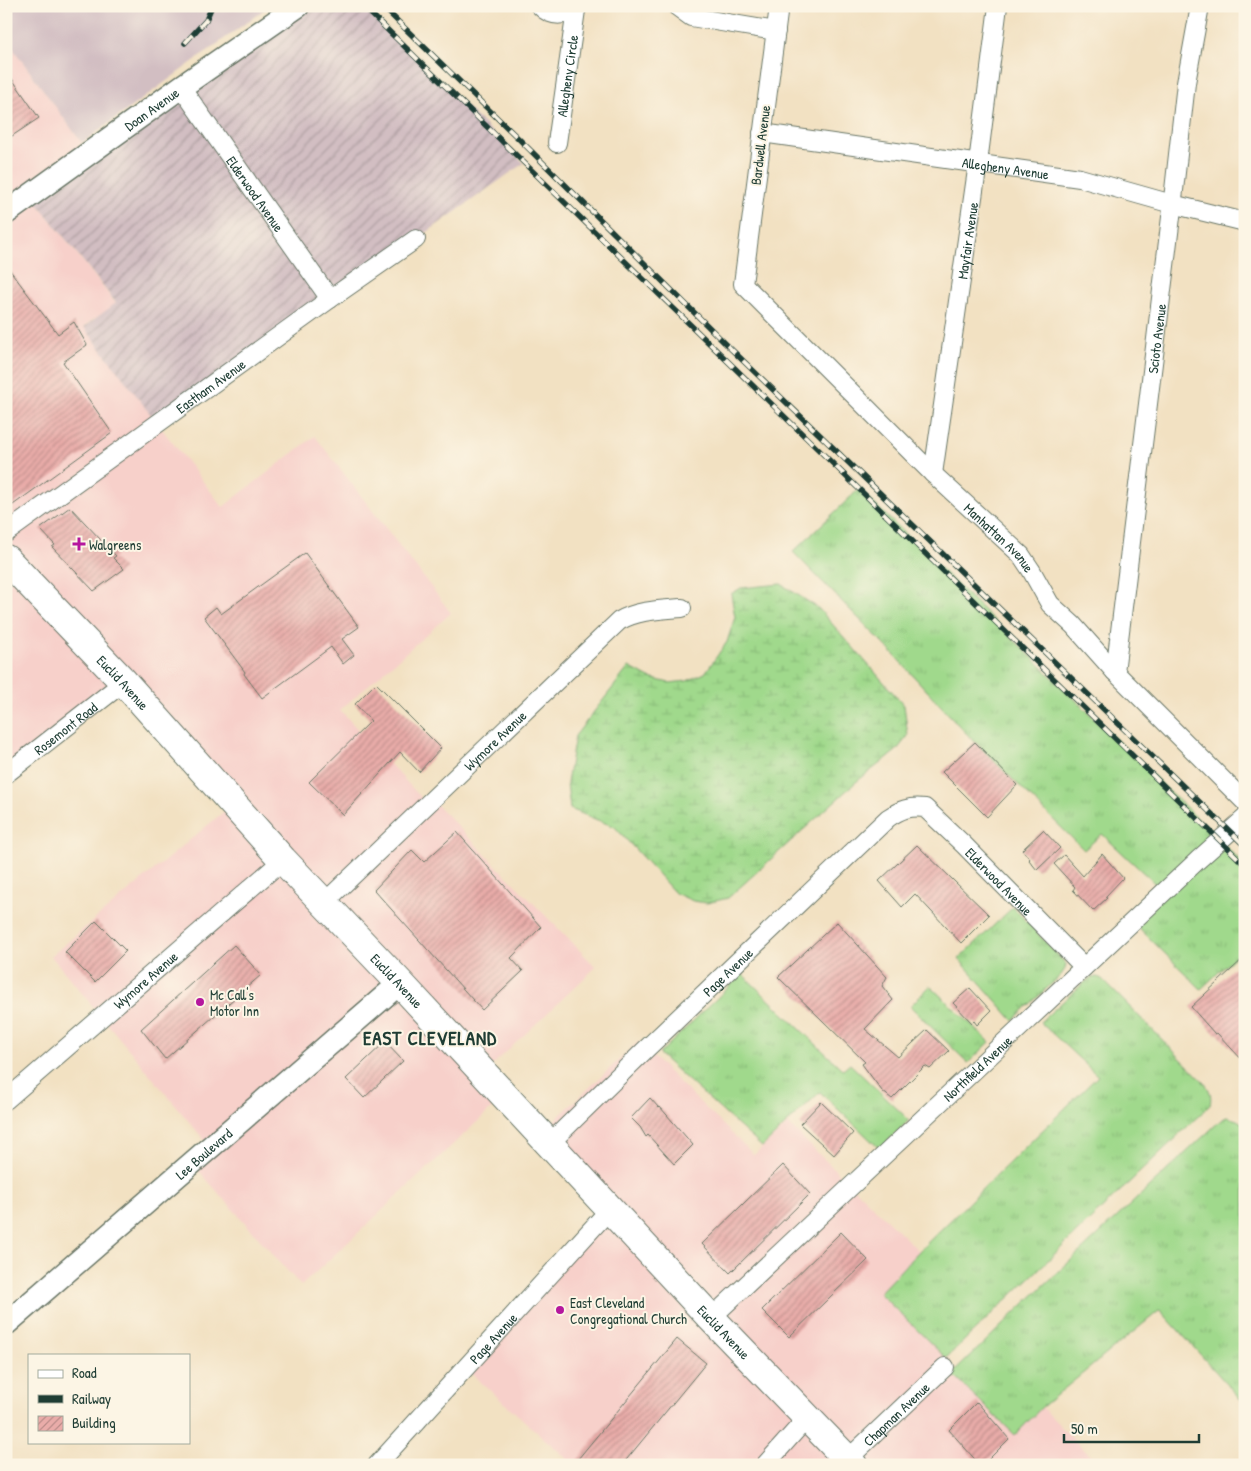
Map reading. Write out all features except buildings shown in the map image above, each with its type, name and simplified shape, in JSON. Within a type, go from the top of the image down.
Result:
[{"type":"main road","name":"Euclid Avenue","points":[[6,558],[124,682],[283,860],[400,983],[711,1318],[850,1462]]},
{"type":"street","name":"Doan Avenue","points":[[6,213],[181,87],[298,6]]},
{"type":"street","name":"Allegheny Circle","points":[[540,6],[551,14],[560,15],[568,14],[578,8]]},
{"type":"street","points":[[676,6],[691,17],[776,31]]},
{"type":"street","name":"Bardwell Avenue","points":[[743,284],[779,6]]},
{"type":"street","name":"Mayfair Avenue","points":[[934,474],[998,6]]},
{"type":"street","name":"Scioto Avenue","points":[[1115,672],[1186,83],[1200,6]]},
{"type":"street","name":"Allegheny Circle","points":[[557,143],[578,8]]},
{"type":"street","name":"Elderwood Avenue","points":[[181,87],[330,299]]},
{"type":"street","name":"Allegheny Avenue","points":[[762,134],[1080,178],[1245,222]]},
{"type":"street","name":"Eastham Avenue","points":[[6,533],[416,239]]},
{"type":"street","name":"Manhattan Avenue","points":[[743,284],[934,474],[1021,555],[1032,570],[1050,604],[1073,625],[1115,672],[1245,802]]},
{"type":"street","name":"Wymore Avenue","points":[[324,902],[619,621],[645,611],[682,608]]},
{"type":"street","name":"Rosemont Road","points":[[6,774],[124,682]]},
{"type":"street","name":"Elderwood Avenue","points":[[909,807],[925,808],[1084,967]]},
{"type":"street","name":"Page Avenue","points":[[549,1144],[888,818],[909,807]]},
{"type":"street","name":"Northfield Avenue","points":[[711,1318],[1245,818]]},
{"type":"street","name":"Wymore Avenue","points":[[6,1100],[283,860]]},
{"type":"street","name":"Lee Boulevard","points":[[6,1324],[400,983]]},
{"type":"street","name":"Page Avenue","points":[[376,1465],[610,1209]]},
{"type":"street","name":"Chapman Avenue","points":[[850,1462],[945,1368]]},
{"type":"street","points":[[764,1465],[807,1418]]},
{"type":"shaded area","points":[[6,6],[269,6],[82,143],[6,39]]},
{"type":"shaded area","points":[[297,6],[363,6],[524,163],[158,424],[84,327],[116,303],[31,195]]},
{"type":"shaded area","points":[[6,39],[82,143],[78,146],[80,148],[31,195],[116,304],[84,326],[223,507],[315,436],[451,613],[340,710],[427,804],[432,800],[596,967],[484,1073],[505,1096],[301,1286],[192,1163],[210,1147],[51,956],[233,804],[124,682],[6,774]]},
{"type":"shaded area","points":[[638,1042],[754,1155],[788,1124],[919,1251],[879,1293],[951,1362],[945,1368],[1015,1435],[1042,1407],[1099,1465],[574,1465],[465,1368],[610,1209],[540,1134]]},
{"type":"green space","points":[[859,489],[1245,865],[1245,960],[1238,954],[1201,989],[1133,922],[1164,892],[1102,834],[1084,850],[964,731],[884,644],[793,552]]},
{"type":"green space","points":[[781,584],[818,608],[904,705],[908,736],[896,751],[856,782],[728,898],[707,903],[693,901],[675,893],[615,827],[570,809],[567,783],[575,736],[629,667],[649,678],[669,683],[687,681],[705,673],[727,642],[735,617],[731,594],[741,588]]},
{"type":"green space","points":[[1013,907],[1066,964],[1061,975],[1013,1020],[959,959]]},
{"type":"green space","points":[[742,974],[843,1070],[850,1064],[909,1120],[880,1149],[820,1092],[762,1147],[659,1054]]},
{"type":"green space","points":[[1097,977],[1102,979],[1205,1083],[1210,1093],[1210,1105],[946,1358],[879,1293],[919,1251],[1098,1076],[1040,1022],[1086,981]]},
{"type":"green space","points":[[930,986],[990,1042],[968,1063],[910,1006]]},
{"type":"green space","points":[[1227,1117],[1245,1125],[1245,1404],[1160,1310],[1042,1407],[1015,1435],[952,1374],[1222,1119]]},
{"type":"railway","points":[[185,43],[206,20],[212,6]]},
{"type":"railway","points":[[363,6],[1245,865]]},
{"type":"railway","points":[[382,6],[731,349],[1245,846]]},
{"type":"place","name":"Walgreens","points":[[79,544]]},
{"type":"place","name":"Mc Call's Motor Inn","points":[[200,1002]]},
{"type":"place","name":"East Cleveland Congregational Church","points":[[560,1310]]},
{"type":"district","name":"EAST CLEVELAND","points":[[430,1038]]}]
